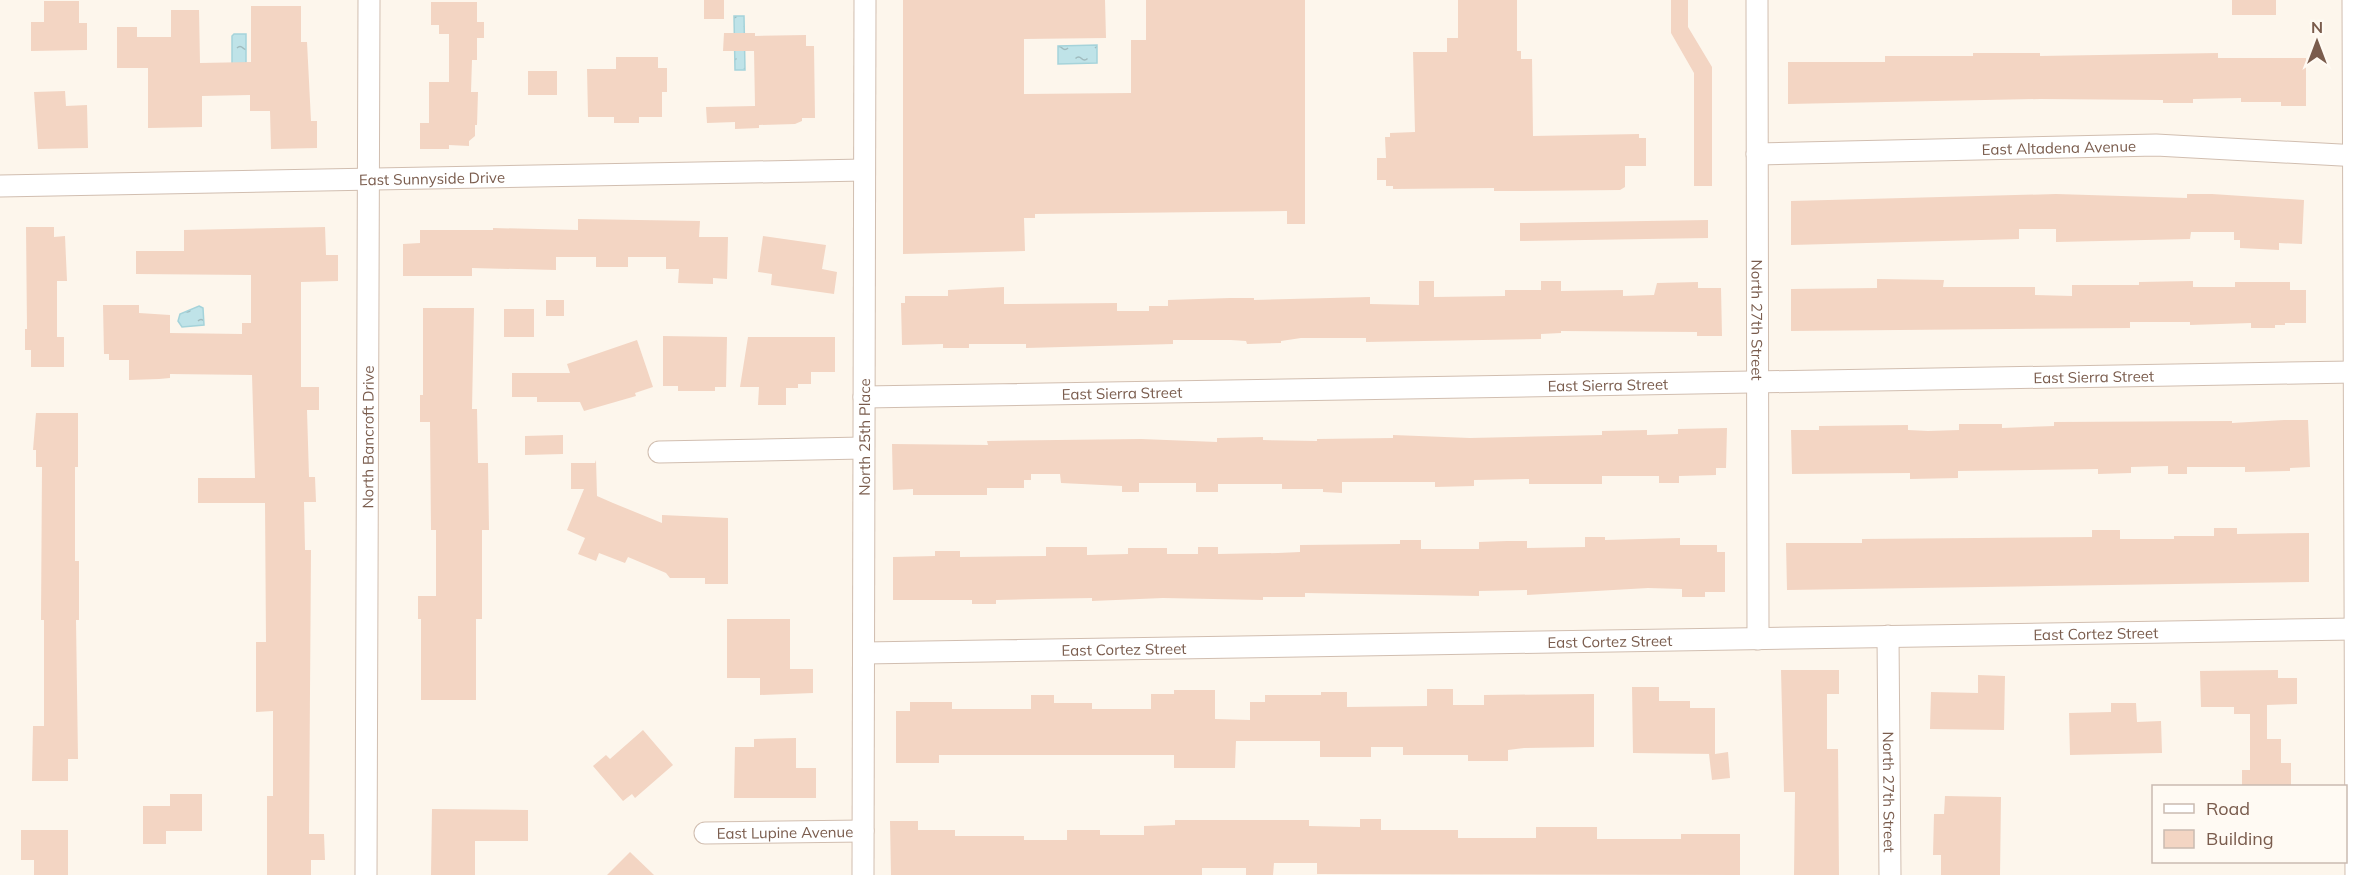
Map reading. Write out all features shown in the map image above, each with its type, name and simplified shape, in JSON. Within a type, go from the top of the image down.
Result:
[{"type":"street","name":"North Bancroft Drive","points":[[366,875],[369,0]]},
{"type":"street","name":"North 25th Place","points":[[862,875],[865,0]]},
{"type":"street","name":"North 27th Street","points":[[1757,0],[1758,639]]},
{"type":"street","points":[[2353,0],[2357,156],[2353,372],[2356,437],[2356,875]]},
{"type":"street","name":"East Altadena Avenue","points":[[1757,154],[2156,145],[2357,156]]},
{"type":"street","name":"East Sunnyside Drive","points":[[0,186],[369,177],[864,170]]},
{"type":"street","name":"East Sierra Street","points":[[864,397],[2353,372]]},
{"type":"street","points":[[659,452],[863,448]]},
{"type":"street","name":"East Cortez Street","points":[[864,653],[2355,629]]},
{"type":"street","name":"North 27th Street","points":[[1888,636],[1890,875]]},
{"type":"street","name":"East Lupine Avenue","points":[[705,833],[863,831]]},
{"type":"water","points":[[734,16],[744,16],[745,70],[735,70]]},
{"type":"water","points":[[246,34],[246,63],[232,64],[232,36]]},
{"type":"water","points":[[1097,45],[1097,63],[1058,64],[1058,46]]},
{"type":"water","points":[[199,306],[203,308],[204,325],[182,327],[178,321],[180,314]]},
{"type":"building","points":[[704,0],[724,0],[724,19],[704,19]]},
{"type":"building","points":[[903,0],[1105,0],[1106,38],[1024,39],[1024,94],[1131,93],[1131,40],[1146,40],[1146,0],[1305,0],[1305,224],[1287,224],[1287,211],[1035,214],[1035,218],[1024,218],[1025,251],[903,254]]},
{"type":"building","points":[[1458,0],[1517,0],[1517,51],[1521,51],[1521,59],[1532,59],[1533,136],[1639,134],[1639,138],[1646,138],[1646,166],[1625,166],[1625,187],[1620,190],[1393,189],[1393,186],[1386,186],[1386,180],[1377,180],[1377,158],[1386,158],[1385,137],[1390,137],[1390,133],[1415,132],[1413,52],[1447,52],[1447,38],[1458,38]]},
{"type":"building","points":[[1671,0],[1688,0],[1688,27],[1712,67],[1712,186],[1694,186],[1694,73],[1671,33]]},
{"type":"building","points":[[2232,0],[2276,0],[2276,15],[2232,15]]},
{"type":"building","points":[[44,1],[79,1],[79,23],[87,23],[87,50],[31,51],[31,22],[44,22]]},
{"type":"building","points":[[431,2],[477,2],[477,22],[484,22],[484,38],[477,38],[477,60],[472,60],[471,92],[478,92],[477,125],[475,125],[475,136],[469,141],[469,146],[449,145],[449,149],[420,149],[420,123],[429,123],[429,82],[449,82],[449,34],[439,34],[439,25],[431,25]]},
{"type":"building","points":[[251,6],[301,6],[301,42],[307,42],[311,121],[317,121],[317,148],[271,149],[270,111],[250,111],[250,95],[202,96],[202,127],[148,128],[148,68],[117,68],[117,27],[137,27],[137,37],[171,37],[171,10],[199,10],[200,63],[251,62]]},
{"type":"building","points":[[724,33],[755,33],[755,36],[806,35],[806,46],[814,46],[815,118],[802,118],[802,121],[795,124],[759,125],[759,128],[735,129],[735,122],[707,123],[706,107],[755,106],[754,51],[723,51]]},
{"type":"building","points":[[1973,53],[2040,53],[2040,56],[2218,53],[2218,58],[2306,58],[2306,106],[2281,106],[2281,102],[2241,102],[2241,98],[2193,99],[2193,103],[2163,103],[2163,100],[2040,99],[1788,104],[1788,62],[1885,62],[1885,56],[1973,56]]},
{"type":"building","points":[[616,57],[658,57],[658,68],[667,68],[667,92],[662,92],[662,117],[639,117],[639,123],[614,123],[614,117],[588,117],[587,69],[616,69]]},
{"type":"building","points":[[528,71],[557,71],[557,95],[528,95]]},
{"type":"building","points":[[65,91],[66,106],[87,105],[88,148],[38,149],[34,92]]},
{"type":"building","points":[[2056,194],[2187,198],[2187,194],[2212,194],[2304,200],[2302,244],[2279,243],[2279,250],[2240,248],[2240,240],[2234,240],[2234,232],[2191,232],[2190,239],[2056,242],[2056,229],[2019,229],[2019,239],[1791,245],[1791,201]]},
{"type":"building","points":[[578,219],[700,221],[699,237],[728,237],[727,279],[713,278],[713,284],[678,283],[679,269],[666,269],[666,257],[628,257],[628,267],[596,267],[596,257],[556,257],[556,270],[472,268],[472,276],[403,276],[403,244],[420,243],[420,230],[493,230],[493,228],[578,230]]},
{"type":"building","points":[[1708,220],[1708,238],[1520,241],[1520,223]]},
{"type":"building","points":[[26,227],[54,227],[54,237],[65,236],[67,281],[57,281],[57,337],[64,337],[64,367],[31,367],[31,350],[25,350],[25,329],[27,329]]},
{"type":"building","points":[[325,227],[326,255],[338,255],[338,281],[301,282],[301,387],[319,387],[319,410],[307,410],[309,477],[315,477],[316,502],[304,502],[305,550],[311,550],[309,834],[324,834],[325,860],[311,860],[311,875],[267,875],[267,796],[273,796],[273,711],[256,712],[256,642],[266,642],[265,503],[198,503],[198,478],[255,478],[252,375],[170,374],[170,378],[129,380],[129,360],[109,360],[109,354],[104,354],[103,305],[139,305],[139,313],[170,315],[170,333],[242,334],[242,323],[251,323],[251,275],[136,274],[136,251],[184,251],[184,230]]},
{"type":"building","points":[[763,236],[826,245],[822,269],[837,272],[834,294],[771,285],[772,274],[758,272]]},
{"type":"building","points":[[1877,279],[1944,280],[1943,287],[2035,287],[2035,295],[2072,296],[2072,285],[2139,285],[2139,282],[2193,281],[2193,287],[2235,287],[2235,282],[2290,282],[2290,290],[2306,290],[2306,323],[2285,323],[2285,325],[2275,325],[2275,328],[2251,328],[2251,323],[2190,325],[2190,322],[2130,322],[2130,328],[1791,331],[1791,289],[1877,288]]},
{"type":"building","points":[[1419,281],[1434,281],[1434,297],[1505,296],[1505,290],[1541,290],[1541,281],[1561,281],[1561,291],[1623,290],[1623,296],[1654,295],[1657,283],[1698,282],[1698,288],[1721,288],[1722,336],[1697,336],[1697,332],[1561,331],[1561,333],[1541,334],[1541,339],[1366,342],[1366,338],[1301,338],[1281,341],[1281,343],[1247,344],[1246,341],[1231,340],[1173,340],[1173,344],[1026,348],[1026,344],[969,344],[969,348],[943,348],[943,344],[902,345],[901,303],[905,303],[905,296],[948,296],[948,290],[1004,287],[1004,304],[1117,303],[1117,311],[1149,311],[1149,306],[1168,306],[1168,300],[1230,298],[1254,298],[1254,300],[1370,297],[1370,304],[1419,305]]},
{"type":"building","points":[[546,300],[564,300],[564,316],[546,316]]},
{"type":"building","points":[[423,308],[474,308],[472,409],[477,409],[478,463],[488,463],[489,530],[482,530],[482,619],[476,619],[476,700],[421,700],[421,619],[418,619],[418,596],[436,596],[436,530],[431,530],[430,422],[420,422],[420,395],[423,395]]},
{"type":"building","points":[[504,309],[534,309],[534,337],[504,337]]},
{"type":"building","points":[[663,336],[727,337],[726,387],[715,387],[715,391],[678,391],[678,386],[663,386]]},
{"type":"building","points":[[748,337],[835,337],[835,372],[811,372],[811,384],[798,384],[798,388],[786,388],[786,405],[758,405],[759,387],[740,387]]},
{"type":"building","points":[[637,340],[653,387],[635,393],[636,396],[584,411],[580,402],[537,402],[537,397],[512,397],[512,373],[570,373],[567,364]]},
{"type":"building","points":[[36,413],[78,413],[78,467],[75,467],[75,561],[79,561],[79,620],[76,620],[78,759],[68,759],[68,781],[32,781],[33,726],[44,726],[44,620],[41,620],[42,467],[36,467],[36,450],[33,450]]},
{"type":"building","points":[[2308,420],[2310,467],[2290,468],[2290,471],[2245,472],[2245,467],[2187,467],[2187,474],[2168,474],[2168,466],[2131,467],[2131,473],[2098,474],[2098,469],[1958,471],[1958,478],[1910,479],[1910,473],[1792,474],[1791,430],[1819,430],[1819,426],[1908,425],[1908,430],[1928,431],[1959,430],[1959,424],[2002,424],[2002,428],[2054,426],[2054,422],[2232,421],[2232,423]]},
{"type":"building","points":[[1727,428],[1726,468],[1716,468],[1716,475],[1679,476],[1679,483],[1659,483],[1659,476],[1602,476],[1602,484],[1529,484],[1529,479],[1474,480],[1474,486],[1435,487],[1435,482],[1342,482],[1342,493],[1323,492],[1323,489],[1282,489],[1282,484],[1218,484],[1218,492],[1196,492],[1196,483],[1139,483],[1139,492],[1122,492],[1122,486],[1061,483],[1060,474],[1031,474],[1031,480],[1024,480],[1024,488],[987,488],[987,495],[913,495],[913,489],[893,490],[892,444],[988,445],[987,441],[1141,439],[1217,442],[1217,438],[1263,437],[1263,440],[1317,441],[1317,439],[1393,438],[1393,435],[1470,438],[1602,435],[1602,431],[1647,430],[1647,435],[1678,434],[1678,429]]},
{"type":"building","points":[[563,435],[563,454],[525,455],[525,436]]},
{"type":"building","points":[[596,460],[597,496],[662,523],[662,515],[728,518],[728,584],[705,584],[705,578],[670,578],[666,573],[628,557],[625,563],[599,553],[596,561],[578,554],[585,538],[567,530],[584,489],[571,489],[571,463],[595,463]]},
{"type":"building","points":[[2214,528],[2237,528],[2237,534],[2309,533],[2309,582],[1787,590],[1786,543],[1862,543],[1862,539],[2092,537],[2092,530],[2120,530],[2120,539],[2174,539],[2174,536],[2214,536]]},
{"type":"building","points":[[1585,537],[1605,537],[1605,540],[1680,538],[1680,545],[1717,545],[1717,552],[1725,552],[1725,592],[1705,592],[1705,597],[1682,597],[1682,589],[1648,588],[1527,595],[1527,590],[1479,591],[1479,596],[1305,593],[1305,597],[1263,597],[1263,600],[1163,598],[1092,601],[1092,598],[996,600],[996,604],[972,604],[972,600],[893,600],[893,557],[935,556],[935,551],[960,551],[960,557],[1046,556],[1046,547],[1087,547],[1087,555],[1128,554],[1128,548],[1167,548],[1167,554],[1198,554],[1198,547],[1218,547],[1218,554],[1278,553],[1300,552],[1300,545],[1400,544],[1400,540],[1421,540],[1421,549],[1479,549],[1479,542],[1507,541],[1527,541],[1527,548],[1585,547]]},
{"type":"building","points":[[727,619],[790,619],[790,669],[813,669],[813,693],[760,695],[760,678],[727,678]]},
{"type":"building","points":[[1781,670],[1839,670],[1839,694],[1827,694],[1827,749],[1838,749],[1839,875],[1794,875],[1795,792],[1784,792]]},
{"type":"building","points":[[2278,670],[2278,678],[2297,678],[2297,704],[2267,705],[2267,739],[2281,739],[2281,763],[2291,763],[2291,785],[2242,785],[2242,770],[2250,770],[2250,714],[2234,714],[2234,707],[2201,707],[2200,671]]},
{"type":"building","points":[[1978,675],[2005,676],[2004,730],[1930,729],[1931,692],[1978,693]]},
{"type":"building","points":[[1632,687],[1659,687],[1659,701],[1690,701],[1690,708],[1715,708],[1715,754],[1728,752],[1730,778],[1712,780],[1709,754],[1714,754],[1633,753]]},
{"type":"building","points":[[1427,689],[1453,689],[1453,705],[1484,705],[1484,695],[1594,694],[1594,747],[1524,748],[1508,750],[1508,761],[1468,761],[1468,755],[1403,755],[1403,747],[1371,747],[1371,757],[1320,757],[1320,741],[1236,741],[1235,768],[1174,768],[1174,755],[939,755],[939,763],[896,763],[896,711],[910,711],[910,702],[952,702],[952,709],[1031,709],[1031,695],[1054,695],[1054,703],[1092,703],[1092,709],[1151,709],[1151,694],[1174,694],[1174,690],[1215,690],[1215,719],[1250,720],[1250,702],[1265,702],[1265,695],[1321,695],[1321,692],[1347,692],[1347,707],[1427,706]]},
{"type":"building","points":[[2111,703],[2136,703],[2137,722],[2161,721],[2162,753],[2070,755],[2069,713],[2111,712]]},
{"type":"building","points":[[643,730],[673,765],[635,798],[632,794],[623,801],[593,766],[606,755],[610,759]]},
{"type":"building","points":[[796,738],[796,768],[816,768],[816,798],[734,798],[735,747],[754,747],[754,739]]},
{"type":"building","points":[[170,794],[202,794],[202,831],[166,831],[166,844],[143,844],[143,806],[170,806]]},
{"type":"building","points":[[1945,796],[2001,797],[2000,875],[1941,875],[1941,855],[1933,855],[1934,814],[1944,814]]},
{"type":"building","points":[[432,809],[528,810],[528,841],[475,841],[475,875],[431,875]]},
{"type":"building","points":[[1360,819],[1381,819],[1381,830],[1458,830],[1458,838],[1536,838],[1536,827],[1597,827],[1597,839],[1681,839],[1681,834],[1740,834],[1740,875],[1317,874],[1317,863],[1274,863],[1273,875],[1246,875],[1246,868],[1202,868],[1202,875],[891,875],[890,821],[918,821],[918,830],[955,830],[955,836],[1024,836],[1024,840],[1067,840],[1067,830],[1100,830],[1100,835],[1144,835],[1144,826],[1175,825],[1175,820],[1309,820],[1309,826],[1360,827]]},
{"type":"building","points":[[21,830],[68,830],[68,875],[34,875],[34,860],[21,860]]},
{"type":"building","points":[[630,852],[654,875],[607,875]]}]
